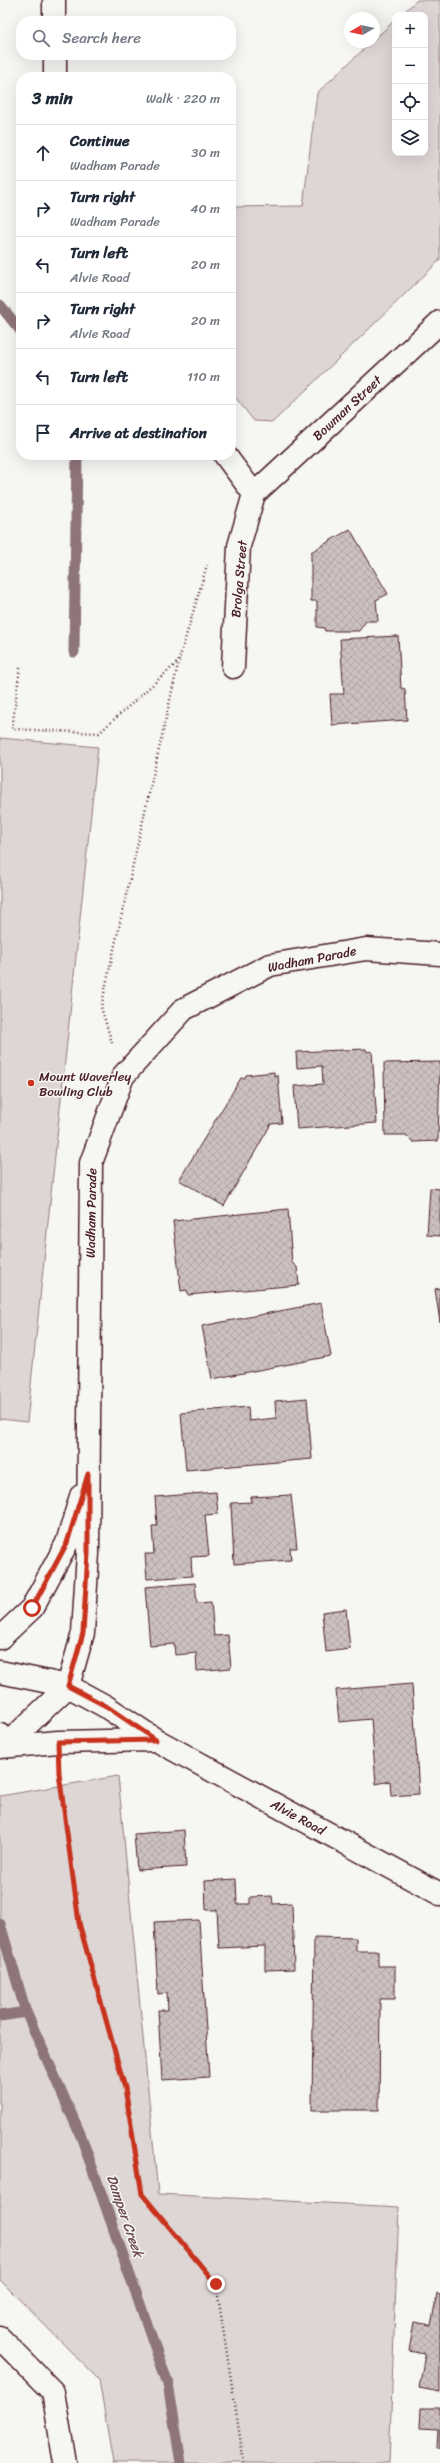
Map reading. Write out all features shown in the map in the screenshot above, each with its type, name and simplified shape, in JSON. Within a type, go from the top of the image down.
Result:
[{"type":"street","points":[[54,0],[54,16]]},
{"type":"street","points":[[55,60],[55,72]]},
{"type":"street","name":"Bowman Street","points":[[254,494],[440,322]]},
{"type":"street","points":[[229,460],[254,494]]},
{"type":"street","name":"Brolga Street","points":[[233,667],[239,546],[254,494]]},
{"type":"street","name":"Wadham Parade","points":[[68,1686],[83,1633],[88,1553],[91,1164],[123,1076],[184,1009],[270,965],[366,949],[440,954]]},
{"type":"street","name":"Wadham Parade","points":[[0,1638],[32,1608],[63,1550],[88,1474]]},
{"type":"street","name":"Alvie Road","points":[[0,1672],[68,1686],[106,1706],[156,1740],[440,1894]]},
{"type":"street","points":[[2,1743],[68,1686]]},
{"type":"street","name":"Alvie Road","points":[[2,1743],[156,1740]]},
{"type":"street","points":[[0,2338],[53,2392],[65,2463]]},
{"type":"path","points":[[123,1076],[100,1007],[179,660],[200,582],[208,562]]},
{"type":"path","points":[[20,668],[12,729],[98,733],[179,660]]},
{"type":"path","points":[[58,1742],[59,1773],[79,1923],[125,2088],[142,2194],[216,2284],[244,2463]]},
{"type":"shaded area","points":[[417,0],[440,0],[440,260],[273,422],[254,421],[236,398],[236,207],[303,206],[317,93],[365,48],[380,48],[380,34],[392,23],[392,156],[428,156],[428,12],[404,12]]},
{"type":"shaded area","name":"Mount Waverley Bowling Club","points":[[0,738],[98,747],[27,1422],[0,1419]]},
{"type":"shaded area","points":[[118,1776],[158,2194],[399,2207],[389,2463],[113,2463],[99,2380],[0,2280],[0,1796]]},
{"type":"building","points":[[350,529],[388,594],[376,600],[378,621],[366,621],[359,631],[325,631],[324,628],[317,627],[317,601],[311,601],[311,552]]},
{"type":"building","points":[[398,636],[401,688],[405,689],[407,720],[332,725],[330,694],[344,694],[340,639]]},
{"type":"building","points":[[366,1049],[367,1052],[372,1051],[377,1123],[297,1129],[294,1086],[323,1084],[322,1066],[297,1068],[296,1052]]},
{"type":"building","points":[[440,1062],[438,1141],[413,1142],[406,1135],[385,1135],[384,1063]]},
{"type":"building","points":[[274,1072],[274,1076],[278,1076],[282,1123],[271,1124],[224,1206],[179,1180],[241,1078],[245,1078],[246,1075]]},
{"type":"building","points":[[430,1188],[440,1189],[440,1236],[427,1235]]},
{"type":"building","points":[[288,1209],[292,1263],[297,1267],[299,1285],[188,1295],[187,1290],[181,1291],[173,1221]]},
{"type":"building","points":[[440,1288],[440,1322],[435,1289]]},
{"type":"building","points":[[321,1303],[331,1356],[212,1379],[202,1326]]},
{"type":"building","points":[[307,1398],[312,1459],[186,1470],[181,1413],[248,1407],[249,1421],[276,1418],[275,1401]]},
{"type":"building","points":[[216,1492],[218,1514],[205,1515],[209,1556],[191,1557],[192,1576],[147,1579],[145,1554],[154,1554],[152,1526],[157,1526],[155,1497]]},
{"type":"building","points":[[291,1495],[297,1548],[290,1548],[291,1560],[234,1564],[231,1503],[252,1502],[251,1497]]},
{"type":"building","points":[[195,1583],[197,1603],[211,1602],[214,1636],[228,1635],[231,1668],[197,1671],[196,1653],[175,1655],[174,1644],[150,1646],[145,1587]]},
{"type":"building","points":[[346,1609],[350,1649],[326,1652],[322,1612]]},
{"type":"building","points":[[412,1684],[419,1794],[391,1796],[390,1781],[376,1784],[371,1719],[339,1722],[336,1690]]},
{"type":"building","points":[[184,1830],[186,1867],[137,1870],[134,1834]]},
{"type":"building","points":[[236,1879],[237,1904],[250,1904],[250,1897],[272,1896],[273,1904],[292,1903],[294,1969],[265,1970],[265,1946],[219,1948],[217,1910],[206,1910],[205,1881]]},
{"type":"building","points":[[199,1920],[209,2077],[162,2080],[158,2010],[168,2010],[167,1993],[158,1994],[154,1922]]},
{"type":"building","points":[[314,1937],[356,1938],[356,1951],[378,1951],[378,1966],[395,1966],[395,1999],[380,1999],[379,2110],[312,2110]]},
{"type":"building","points":[[437,2294],[440,2295],[440,2392],[419,2388],[425,2354],[409,2351],[414,2322],[431,2325]]},
{"type":"building","points":[[421,2408],[440,2408],[440,2450],[437,2450],[438,2429],[420,2428]]},
{"type":"waterway","points":[[0,305],[16,325]]},
{"type":"waterway","points":[[74,652],[77,460]]},
{"type":"waterway","points":[[0,1924],[26,2012]]},
{"type":"waterway","name":"Damper Creek","points":[[0,2016],[26,2012],[81,2136],[168,2384],[181,2463]]},
{"type":"place","name":"Mount Waverley Bowling Club","points":[[31,1083]]},
{"type":"route","points":[[32,1608],[67,1543],[88,1474],[88,1553],[83,1633],[68,1686],[106,1706],[156,1740],[58,1742],[59,1773],[79,1923],[125,2088],[142,2194],[216,2284]]}]
